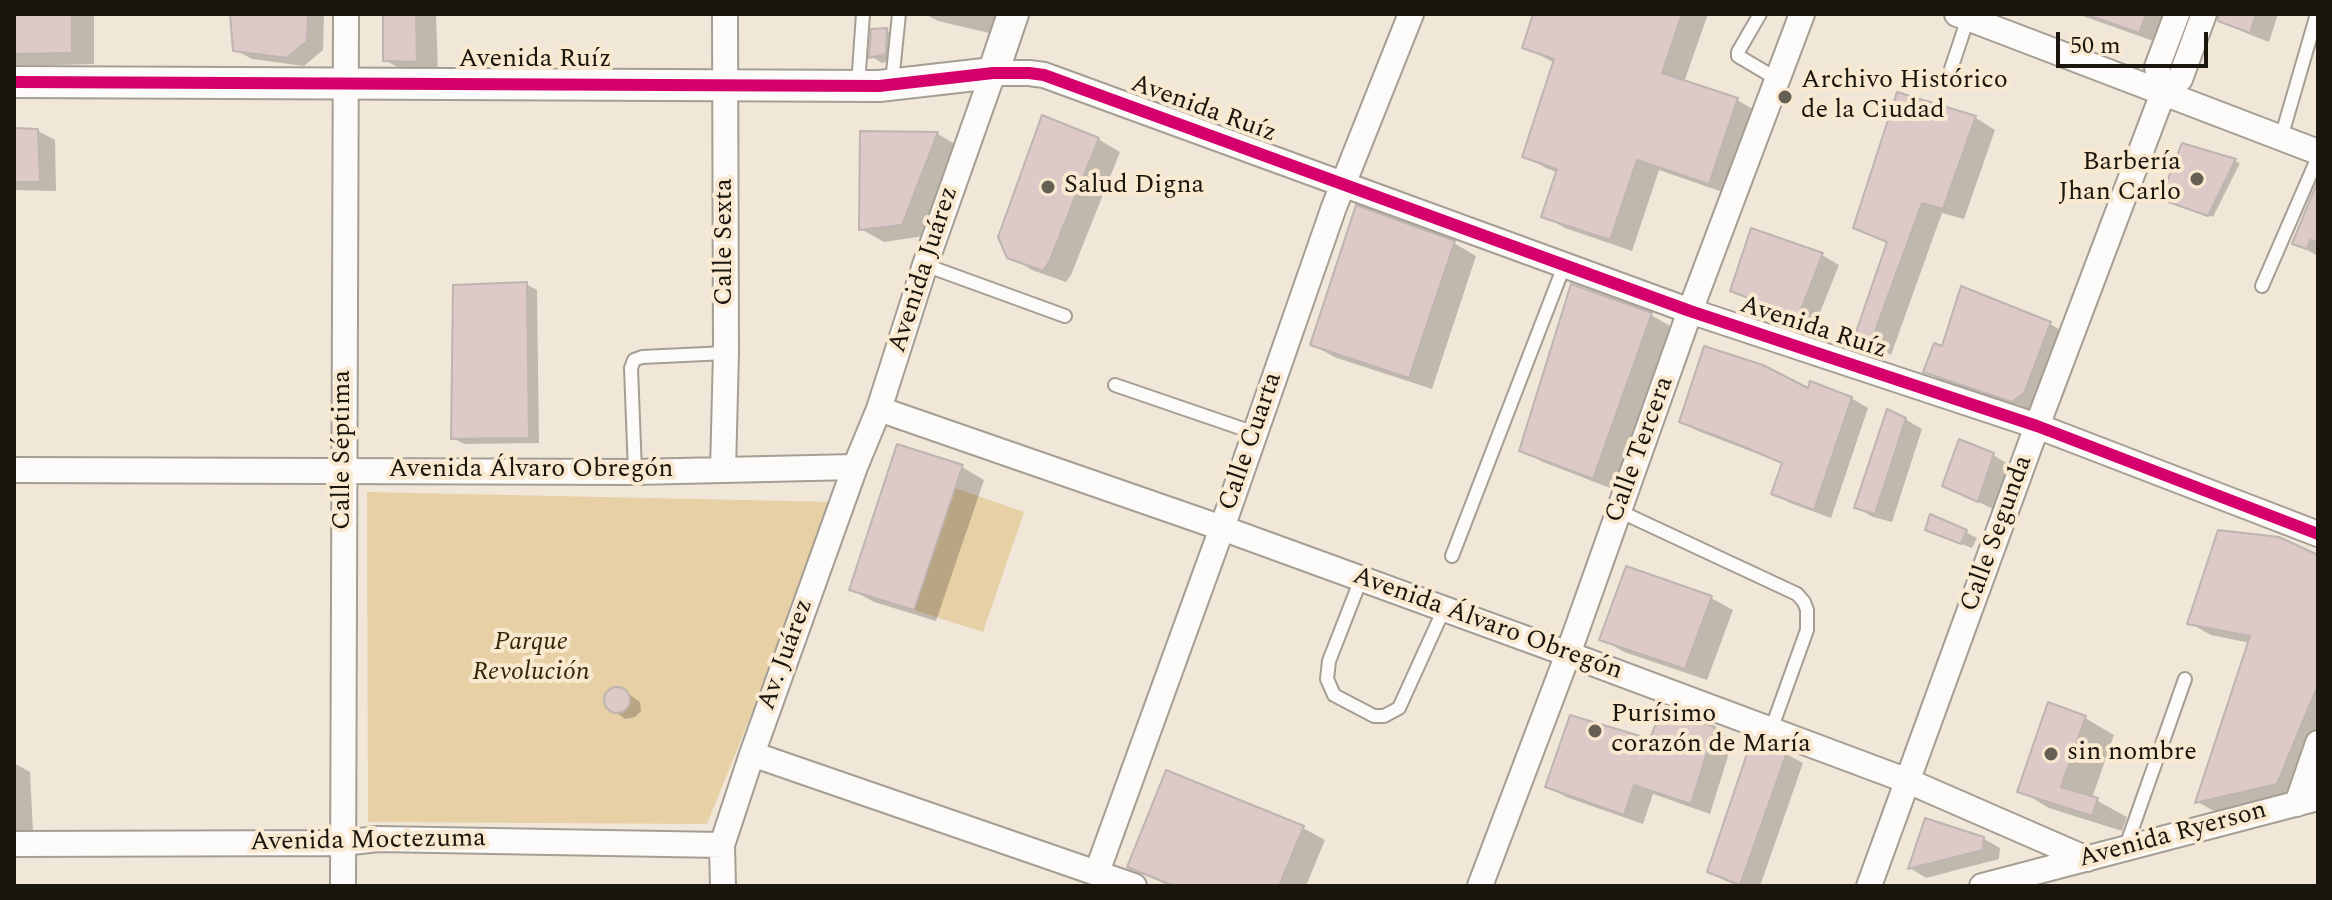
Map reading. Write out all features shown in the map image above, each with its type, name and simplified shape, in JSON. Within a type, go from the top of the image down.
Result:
[{"type":"street","name":"Calle Séptima","points":[[343,886],[346,14]]},
{"type":"street","name":"Calle Sexta","points":[[723,470],[726,353],[725,14]]},
{"type":"street","points":[[993,73],[1013,14]]},
{"type":"street","name":"Calle Cuarta","points":[[1097,872],[1334,207],[1411,14]]},
{"type":"street","name":"Calle Tercera","points":[[1480,886],[1802,14]]},
{"type":"street","name":"Calle Segunda","points":[[2163,93],[2157,67],[2177,14]]},
{"type":"street","name":"Calle Segunda","points":[[1869,886],[2163,93],[2180,79],[2204,14]]},
{"type":"street","points":[[1962,16],[2318,154]]},
{"type":"street","name":"Avenida Ruíz","points":[[14,82],[858,85],[993,73],[1044,75],[1690,311],[2037,426],[2318,534]]},
{"type":"street","name":"Avenida Juárez","points":[[855,467],[879,409],[925,265],[993,73]]},
{"type":"street","name":"Avenida Álvaro Obregón","points":[[879,409],[1222,528],[1568,654],[1908,781],[2087,859]]},
{"type":"street","name":"Avenida Álvaro Obregón","points":[[14,470],[635,472],[855,467]]},
{"type":"street","name":"Av. Juárez","points":[[722,845],[855,467]]},
{"type":"street","points":[[2307,801],[2318,743]]},
{"type":"street","points":[[752,754],[1134,886]]},
{"type":"street","name":"Avenida Ryerson","points":[[1982,886],[2307,801]]},
{"type":"street","name":"Avenida Moctezuma","points":[[14,844],[342,843],[378,839],[722,845]]},
{"type":"street","points":[[722,845],[723,886]]},
{"type":"lane","points":[[858,85],[863,14]]},
{"type":"lane","points":[[892,84],[899,14]]},
{"type":"lane","points":[[1760,14],[1738,56],[1777,79]]},
{"type":"lane","points":[[2281,138],[2317,14]]},
{"type":"lane","points":[[1951,69],[1962,16]]},
{"type":"lane","points":[[2262,286],[2318,154]]},
{"type":"lane","points":[[925,265],[1065,316]]},
{"type":"lane","points":[[1452,556],[1564,266]]},
{"type":"lane","points":[[635,472],[631,368],[634,360],[726,353]]},
{"type":"lane","points":[[1115,385],[1255,433]]},
{"type":"lane","points":[[1619,511],[1797,594],[1804,602],[1807,630],[1771,730]]},
{"type":"lane","points":[[1361,579],[1329,661],[1327,679],[1334,695],[1374,716],[1384,716],[1399,708],[1444,609]]},
{"type":"lane","points":[[2125,849],[2185,679]]},
{"type":"green space","points":[[955,488],[1024,512],[983,632],[914,610]]},
{"type":"green space","name":"Parque Revolución","points":[[367,492],[837,502],[707,824],[368,822]]},
{"type":"building","points":[[14,14],[72,14],[72,53],[14,54]]},
{"type":"building","points":[[230,14],[308,14],[307,41],[287,58],[233,51]]},
{"type":"building","points":[[383,14],[416,14],[417,62],[383,61]]},
{"type":"building","points":[[1533,14],[1682,14],[1662,73],[1738,98],[1709,184],[1637,160],[1610,240],[1541,217],[1557,169],[1522,157],[1554,59],[1522,48]]},
{"type":"building","points":[[2092,14],[2146,14],[2139,33]]},
{"type":"building","points":[[2219,14],[2256,14],[2250,33],[2218,21]]},
{"type":"building","points":[[887,28],[886,54],[869,58],[871,29]]},
{"type":"building","points":[[1897,92],[1976,116],[1943,209],[1922,203],[1870,345],[1854,338],[1887,242],[1853,228]]},
{"type":"building","name":"Salud Digna","points":[[1042,115],[1099,138],[1043,271],[1007,258],[998,237]]},
{"type":"building","points":[[14,128],[38,129],[40,182],[14,182]]},
{"type":"building","points":[[860,131],[938,132],[902,225],[859,230]]},
{"type":"building","name":"Barbería Jhan Carlo","points":[[2182,143],[2236,159],[2208,216],[2160,199]]},
{"type":"building","points":[[2318,180],[2318,243],[2310,240],[2307,249],[2292,244]]},
{"type":"building","points":[[1356,205],[1455,241],[1409,378],[1310,345]]},
{"type":"building","points":[[1751,228],[1823,253],[1798,317],[1730,291]]},
{"type":"building","points":[[527,282],[529,438],[451,439],[453,285]]},
{"type":"building","points":[[1571,284],[1652,313],[1593,479],[1519,451]]},
{"type":"building","points":[[1961,286],[2051,322],[2024,393],[2012,402],[1923,372],[1934,343],[1942,346]]},
{"type":"building","points":[[1704,346],[1763,365],[1808,388],[1810,381],[1852,397],[1814,510],[1771,494],[1782,463],[1679,422]]},
{"type":"building","points":[[1887,409],[1906,418],[1875,514],[1854,508]]},
{"type":"building","points":[[1959,439],[1994,453],[1978,502],[1942,486]]},
{"type":"building","points":[[897,444],[963,465],[914,610],[849,590]]},
{"type":"building","points":[[1930,514],[1967,530],[1961,544],[1925,530]]},
{"type":"building","points":[[2218,530],[2279,537],[2318,555],[2318,685],[2277,784],[2195,803],[2250,636],[2187,624]]},
{"type":"building","points":[[1626,566],[1712,596],[1685,669],[1599,640]]},
{"type":"building","points":[[617,687],[627,690],[630,700],[627,710],[617,713],[607,710],[604,700],[607,690]]},
{"type":"building","name":"sin nombre","points":[[2048,702],[2086,716],[2061,787],[2098,798],[2092,816],[2017,792]]},
{"type":"building","points":[[1661,710],[1715,727],[1691,804],[1634,785],[1624,815],[1545,787],[1570,715],[1650,739]]},
{"type":"building","points":[[1752,739],[1787,752],[1740,885],[1707,872]]},
{"type":"building","points":[[1166,770],[1304,826],[1279,886],[1174,886],[1127,867]]},
{"type":"building","points":[[1925,818],[1984,837],[1983,850],[1908,869]]},
{"type":"cycle path","points":[[14,82],[879,86],[993,73],[1044,75],[1690,311],[2037,426],[2318,534]]},
{"type":"place","name":"Archivo Histórico de la Ciudad","points":[[1785,97]]},
{"type":"place","name":"Barbería Jhan Carlo","points":[[2197,179]]},
{"type":"place","name":"Salud Digna","points":[[1048,187]]},
{"type":"place","name":"Purísimo corazón de María","points":[[1595,731]]},
{"type":"place","name":"sin nombre","points":[[2051,754]]}]
